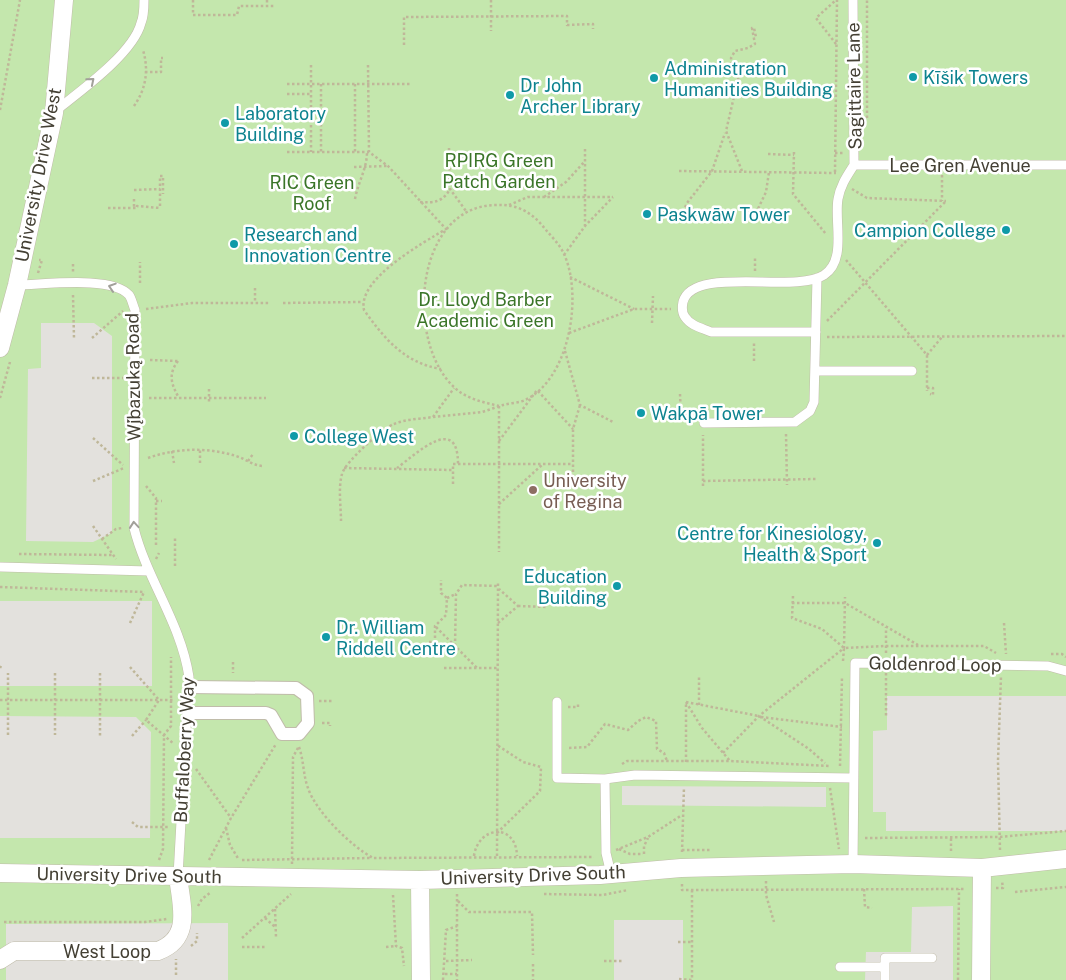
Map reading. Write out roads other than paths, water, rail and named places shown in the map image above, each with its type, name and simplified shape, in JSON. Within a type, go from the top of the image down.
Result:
[{"type":"street","name":"University Drive West","points":[[0,348],[17,285],[54,112],[64,0]]},
{"type":"street","points":[[189,687],[296,688],[304,693],[308,701],[308,723],[299,734],[282,734],[277,728],[272,715],[266,713],[189,707]]},
{"type":"street","name":"University Drive South","points":[[0,873],[292,877],[393,888],[457,886],[681,868],[766,868],[844,859],[982,868],[1066,859]]},
{"type":"street","points":[[981,980],[982,868]]},
{"type":"street","name":"West Loop","points":[[0,960],[14,951],[158,951],[171,946],[178,938],[182,918],[178,876]]},
{"type":"street","points":[[421,887],[421,980]]},
{"type":"lane","points":[[54,112],[110,66],[134,40],[141,24],[144,0]]},
{"type":"lane","name":"Sagittaire Lane","points":[[817,278],[824,275],[834,265],[838,249],[838,199],[843,182],[854,165],[853,0]]},
{"type":"lane","name":"Lee Gren Avenue","points":[[854,165],[1066,165]]},
{"type":"lane","points":[[704,423],[795,422],[810,411],[814,402],[817,278],[807,281],[712,283],[696,287],[684,299],[682,308],[685,317],[695,326],[711,332],[815,335]]},
{"type":"lane","name":"Wį́bazuką Road","points":[[17,285],[102,284],[119,288],[129,296],[135,310],[134,528],[139,549],[150,571]]},
{"type":"lane","points":[[815,371],[912,371]]},
{"type":"lane","points":[[0,567],[150,571]]},
{"type":"lane","name":"Buffaloberry Way","points":[[150,571],[169,610],[186,654],[189,707],[183,751],[178,876]]},
{"type":"lane","name":"Goldenrod Loop","points":[[844,859],[853,843],[855,663],[1048,666],[1066,671]]},
{"type":"lane","points":[[557,702],[557,778],[605,779],[635,775],[853,778]]},
{"type":"lane","points":[[605,779],[606,853],[611,874]]},
{"type":"lane","points":[[885,980],[885,958],[932,958]]},
{"type":"lane","points":[[840,968],[885,968]]},
{"type":"place","name":"Kīšik Towers","points":[[913,77]]},
{"type":"place","name":"Administration Humanities Building","points":[[654,78]]},
{"type":"place","name":"Dr John Archer Library","points":[[510,95]]},
{"type":"place","name":"Laboratory Building","points":[[225,123]]},
{"type":"place","name":"Paskwāw Tower","points":[[647,214]]},
{"type":"place","name":"Campion College","points":[[1006,230]]},
{"type":"place","name":"Research and Innovation Centre","points":[[234,244]]},
{"type":"place","name":"Wakpā Tower","points":[[641,413]]},
{"type":"place","name":"College West","points":[[294,436]]},
{"type":"place","name":"University of Regina","points":[[533,490]]},
{"type":"place","name":"Centre for Kinesiology, Health & Sport","points":[[877,543]]},
{"type":"place","name":"Education Building","points":[[617,586]]},
{"type":"place","name":"Dr. William Riddell Centre","points":[[326,637]]},
{"type":"park label","name":"RPIRG Green Patch Garden","points":[[499,170]]},
{"type":"park label","name":"RIC Green Roof","points":[[312,192]]},
{"type":"park label","name":"Dr. Lloyd Barber Academic Green","points":[[485,309]]}]
